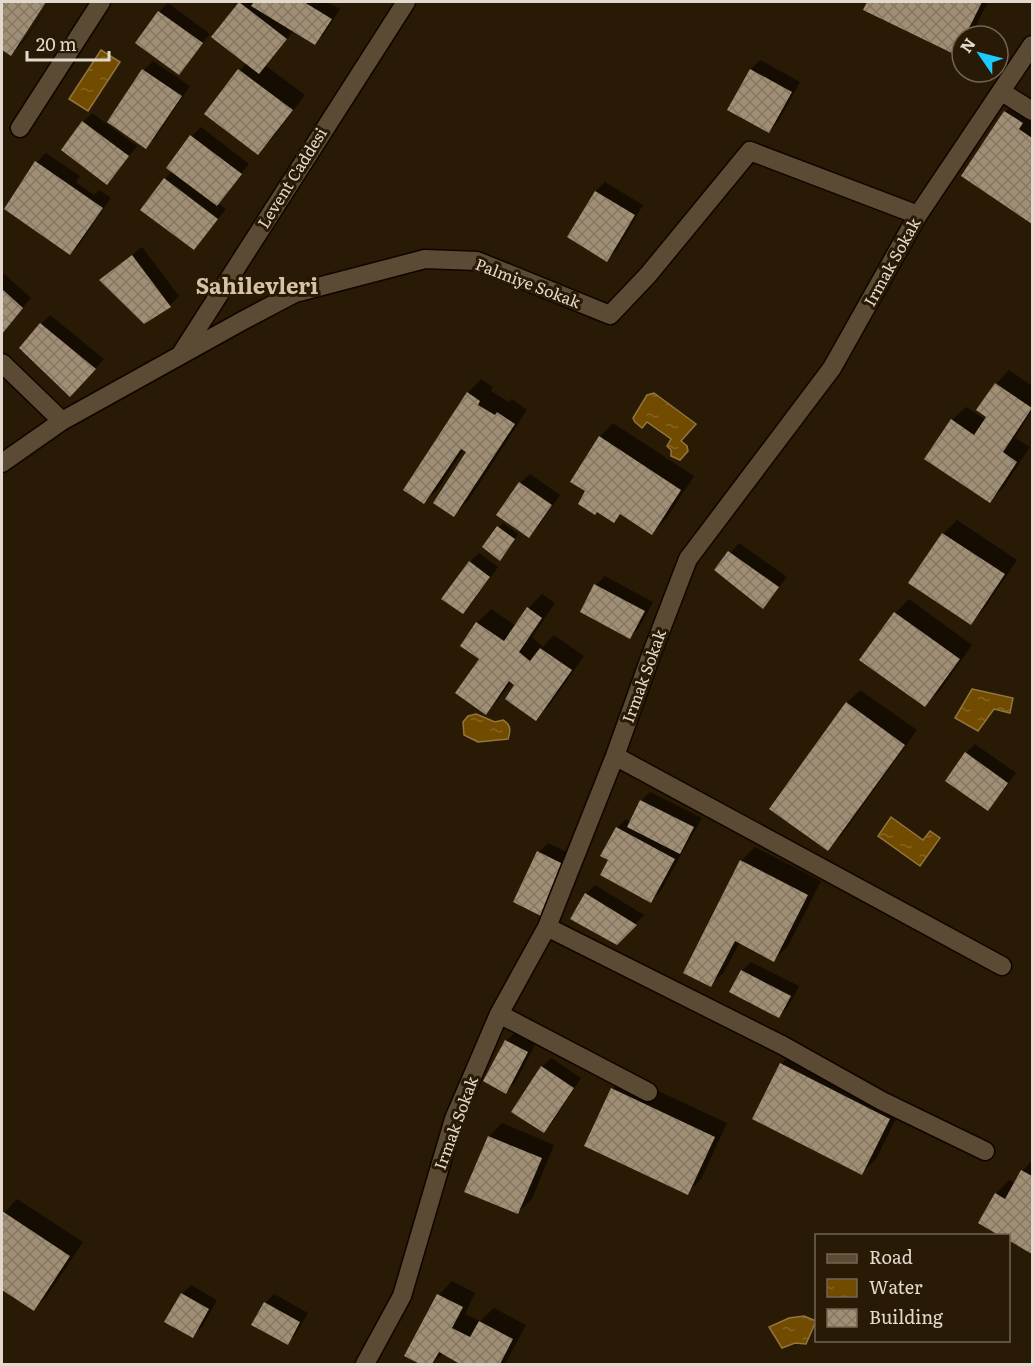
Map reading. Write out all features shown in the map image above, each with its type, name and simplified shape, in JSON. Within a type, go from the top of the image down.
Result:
[{"type":"street","points":[[20,128],[101,2]]},
{"type":"street","name":"Levent Caddesi","points":[[179,356],[406,2]]},
{"type":"street","name":"Irmak Sokak","points":[[365,1365],[402,1296],[454,1119],[499,1014],[547,927],[615,756],[688,559],[832,368],[918,214],[1032,45]]},
{"type":"street","points":[[1002,92],[1032,111]]},
{"type":"street","name":"Palmiye Sokak","points":[[2,463],[62,421],[295,293],[425,259],[477,261],[610,315],[648,275],[750,151],[918,214]]},
{"type":"street","points":[[2,363],[62,421]]},
{"type":"street","points":[[615,756],[1002,966]]},
{"type":"street","points":[[547,927],[782,1046],[882,1101],[985,1151]]},
{"type":"street","points":[[499,1014],[648,1092]]},
{"type":"water","points":[[101,50],[120,62],[88,111],[69,99]]},
{"type":"water","points":[[654,393],[696,424],[681,441],[687,446],[688,451],[680,460],[671,456],[671,450],[667,446],[671,439],[647,422],[642,428],[633,418],[647,395]]},
{"type":"water","points":[[972,689],[1013,698],[1010,713],[994,709],[978,731],[955,718]]},
{"type":"water","points":[[476,714],[495,722],[503,720],[506,722],[510,728],[508,739],[478,742],[464,735],[463,722],[468,716]]},
{"type":"water","points":[[891,817],[923,840],[930,831],[940,838],[920,866],[878,836]]},
{"type":"water","points":[[804,1316],[815,1321],[806,1344],[795,1343],[782,1348],[769,1327],[789,1318]]},
{"type":"building","points":[[2,2],[46,2],[11,56],[2,50]]},
{"type":"building","points":[[239,2],[287,39],[259,74],[211,37]]},
{"type":"building","points":[[254,2],[304,2],[332,19],[315,45],[251,6]]},
{"type":"building","points":[[867,2],[982,2],[971,24],[950,24],[950,52],[863,10]]},
{"type":"building","points":[[158,11],[203,43],[179,75],[135,43]]},
{"type":"building","points":[[142,69],[182,96],[146,149],[107,122]]},
{"type":"building","points":[[238,69],[293,110],[258,155],[204,114]]},
{"type":"building","points":[[750,69],[792,92],[769,133],[727,110]]},
{"type":"building","points":[[1004,111],[1023,123],[1019,129],[1032,138],[1032,224],[961,176]]},
{"type":"building","points":[[82,121],[129,156],[107,185],[61,150]]},
{"type":"building","points":[[190,135],[242,174],[217,206],[166,168]]},
{"type":"building","points":[[35,161],[103,208],[70,255],[4,209]]},
{"type":"building","points":[[164,178],[218,219],[194,250],[140,210]]},
{"type":"building","points":[[595,191],[635,215],[607,262],[567,237]]},
{"type":"building","points":[[132,255],[171,307],[144,324],[99,280]]},
{"type":"building","points":[[2,289],[23,308],[2,334]]},
{"type":"building","points":[[40,323],[96,369],[70,397],[19,348]]},
{"type":"building","points":[[995,383],[1032,408],[1003,452],[1017,462],[990,503],[924,459],[951,419],[974,435],[986,417],[976,410]]},
{"type":"building","points":[[467,392],[480,401],[478,405],[495,415],[497,412],[515,424],[454,517],[433,503],[466,452],[461,449],[424,504],[403,490]]},
{"type":"building","points":[[599,436],[681,490],[652,535],[620,514],[614,523],[578,504],[585,491],[570,482]]},
{"type":"building","points":[[519,482],[552,505],[529,538],[496,515]]},
{"type":"building","points":[[497,526],[515,539],[500,561],[482,547]]},
{"type":"building","points":[[942,533],[1005,574],[971,625],[908,583]]},
{"type":"building","points":[[728,551],[779,587],[763,609],[714,570]]},
{"type":"building","points":[[469,561],[490,577],[463,614],[441,599]]},
{"type":"building","points":[[594,584],[645,611],[630,639],[580,612]]},
{"type":"building","points":[[527,607],[542,618],[519,652],[530,661],[540,648],[572,670],[536,721],[505,699],[514,685],[509,681],[486,715],[455,693],[479,659],[460,646],[476,622],[504,641]]},
{"type":"building","points":[[894,612],[960,659],[925,707],[859,660]]},
{"type":"building","points":[[846,702],[905,745],[828,851],[769,809]]},
{"type":"building","points":[[965,752],[1008,783],[988,811],[945,781]]},
{"type":"building","points":[[640,800],[694,827],[680,854],[627,827]]},
{"type":"building","points":[[616,827],[675,859],[651,903],[600,875],[608,860],[600,856]]},
{"type":"building","points":[[537,851],[565,865],[541,916],[513,902]]},
{"type":"building","points":[[740,860],[808,895],[774,962],[735,941],[711,987],[683,973]]},
{"type":"building","points":[[585,893],[637,925],[617,945],[570,919]]},
{"type":"building","points":[[741,970],[791,996],[779,1018],[729,992]]},
{"type":"building","points":[[505,1040],[528,1052],[506,1094],[483,1081]]},
{"type":"building","points":[[780,1063],[890,1119],[862,1175],[752,1119]]},
{"type":"building","points":[[541,1066],[574,1088],[544,1133],[511,1112]]},
{"type":"building","points":[[611,1088],[715,1137],[688,1195],[584,1146]]},
{"type":"building","points":[[488,1136],[542,1158],[518,1214],[464,1192]]},
{"type":"building","points":[[1021,1170],[1032,1176],[1032,1254],[1010,1241],[1010,1234],[997,1234],[978,1223],[995,1193],[1005,1199]]},
{"type":"building","points":[[2,1211],[70,1256],[34,1311],[2,1290]]},
{"type":"building","points":[[181,1293],[209,1309],[193,1338],[164,1322]]},
{"type":"building","points":[[437,1294],[463,1307],[452,1328],[470,1337],[479,1321],[513,1339],[500,1364],[460,1364],[439,1352],[432,1364],[420,1364],[404,1356]]},
{"type":"building","points":[[264,1302],[300,1322],[288,1345],[251,1325]]},
{"type":"district","name":"Sahilevleri","points":[[257,286]]}]
